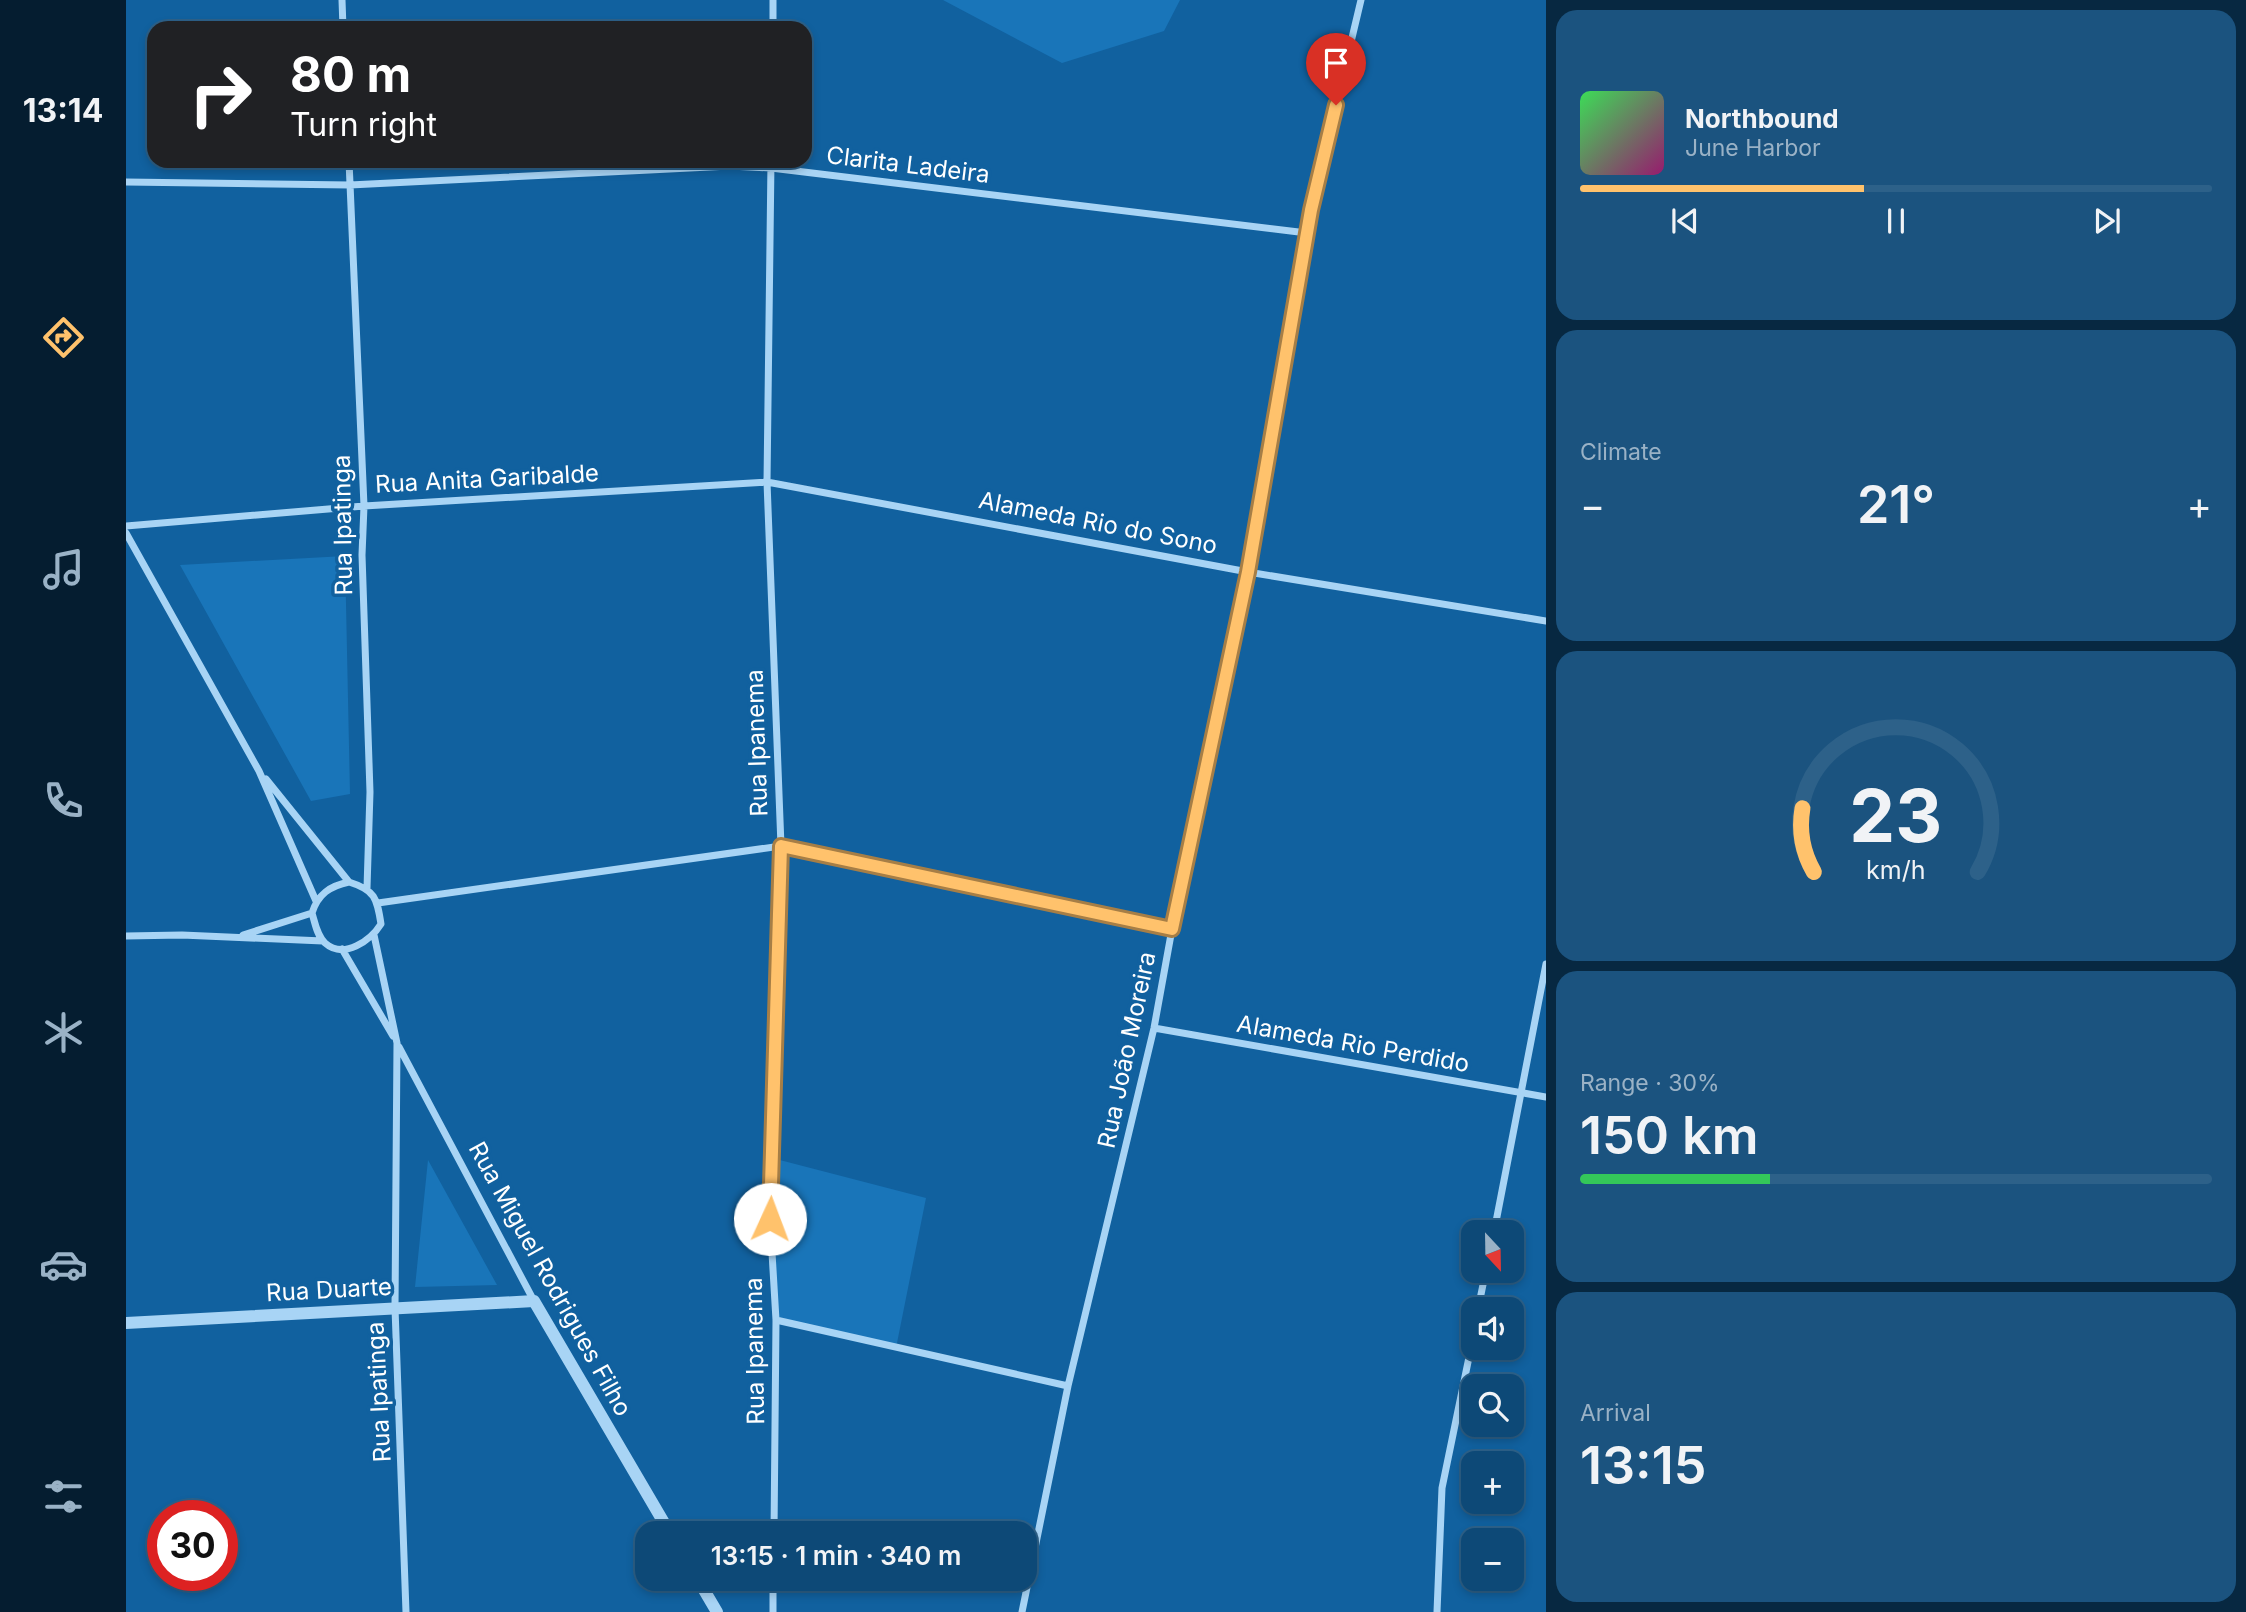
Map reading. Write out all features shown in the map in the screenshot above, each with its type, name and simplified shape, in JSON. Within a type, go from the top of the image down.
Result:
[{"type":"street","points":[[342,0],[343,21]]},
{"type":"street","points":[[773,0],[773,21]]},
{"type":"street","name":"Rua João Moreira","points":[[1022,1612],[1068,1387],[1154,1028],[1172,929],[1248,572],[1307,233],[1360,0]]},
{"type":"street","name":"Rua Ipatinga","points":[[349,168],[363,506],[362,555],[370,792],[367,888]]},
{"type":"street","name":"Clarita Ladeira","points":[[126,182],[350,185],[690,168]]},
{"type":"street","name":"Rua Ipanema","points":[[771,168],[767,482],[781,846],[770,1219],[776,1320],[774,1521]]},
{"type":"street","name":"Clarita Ladeira","points":[[802,168],[1307,233]]},
{"type":"street","name":"Rua Anita Garibalde","points":[[126,526],[363,506],[767,482]]},
{"type":"street","name":"Alameda Rio do Sono","points":[[767,482],[1248,572],[1546,621]]},
{"type":"street","points":[[126,533],[259,771],[316,901]]},
{"type":"street","points":[[259,771],[349,882]]},
{"type":"street","points":[[378,903],[781,846],[1172,929]]},
{"type":"street","points":[[126,936],[236,937],[323,942],[332,948],[342,949],[363,944],[374,935],[381,923],[378,903],[367,888],[349,882],[337,885],[316,901],[312,913],[323,942]]},
{"type":"street","points":[[236,937],[312,913]]},
{"type":"street","name":"Rua Miguel Rodrigues Filho","points":[[374,935],[397,1044]]},
{"type":"street","name":"Rua Miguel Rodrigues Filho","points":[[342,949],[397,1044],[534,1301],[663,1521]]},
{"type":"street","points":[[1496,1220],[1546,964]]},
{"type":"street","name":"Alameda Rio Perdido","points":[[1154,1028],[1546,1097]]},
{"type":"street","name":"Rua Ipatinga","points":[[397,1044],[395,1308],[406,1612]]},
{"type":"street","name":"Rua Duarte","points":[[126,1323],[534,1301]]},
{"type":"street","points":[[776,1320],[1068,1387]]},
{"type":"street","points":[[1437,1612],[1442,1488],[1468,1360]]},
{"type":"street","points":[[705,1591],[717,1612]]},
{"type":"street","points":[[773,1591],[773,1612]]},
{"type":"shaded area","points":[[943,0],[1180,0],[1164,31],[1062,63]]},
{"type":"shaded area","points":[[345,556],[350,794],[311,801],[180,565]]},
{"type":"shaded area","points":[[772,1158],[926,1198],[896,1348],[776,1320],[770,1219]]},
{"type":"shaded area","points":[[428,1160],[497,1285],[415,1287]]},
{"type":"route","points":[[770,1219],[781,846],[1172,929],[1248,572],[1311,210],[1336,105]]}]
